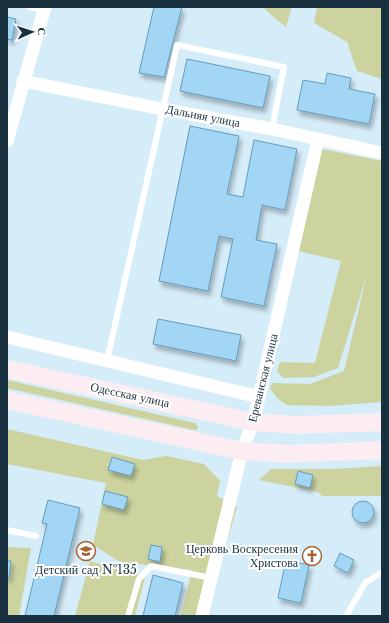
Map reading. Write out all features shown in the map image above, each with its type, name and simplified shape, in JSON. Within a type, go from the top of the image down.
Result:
[{"type":"main road","name":"Одесская улица","points":[[7,369],[253,422],[296,425],[382,422]]},
{"type":"main road","points":[[7,400],[242,452],[288,454],[382,450]]},
{"type":"street","points":[[7,140],[44,9]]},
{"type":"street","name":"Дальняя улица","points":[[23,81],[272,129],[382,153]]},
{"type":"street","name":"Ереванская улица","points":[[202,616],[242,452],[253,422],[318,139]]},
{"type":"street","points":[[7,337],[259,397]]},
{"type":"lane","points":[[29,7],[44,9]]},
{"type":"lane","points":[[107,361],[177,45],[284,67],[272,129]]},
{"type":"lane","points":[[7,530],[36,536]]},
{"type":"lane","points":[[128,616],[139,579],[151,566],[211,578]]},
{"type":"lane","points":[[346,616],[365,582],[382,572]]},
{"type":"green space","points":[[263,7],[292,7],[286,27],[270,14]]},
{"type":"green space","points":[[317,7],[382,7],[382,79],[357,71],[347,42],[314,23]]},
{"type":"green space","points":[[322,149],[382,161],[382,402],[329,406],[287,405],[277,398],[270,388],[272,383],[310,384],[344,371],[367,274],[338,368],[314,377],[283,378],[277,371],[280,362],[315,363],[341,261],[298,251]]},
{"type":"green space","points":[[7,380],[195,423],[198,428],[194,430],[7,388]]},
{"type":"green space","points":[[7,429],[143,460],[166,456],[204,464],[220,481],[217,496],[237,507],[218,572],[208,616],[181,616],[192,570],[120,562],[93,545],[106,483],[7,464]]},
{"type":"green space","points":[[382,466],[382,496],[322,496],[318,492],[259,480],[271,469],[335,469]]},
{"type":"green space","points":[[7,547],[31,548],[19,616],[7,616]]},
{"type":"green space","points":[[90,561],[145,577],[135,616],[75,616]]},
{"type":"building","points":[[154,7],[182,7],[164,77],[139,73]]},
{"type":"building","points":[[7,17],[16,19],[12,40],[7,39]]},
{"type":"building","points":[[187,59],[270,76],[263,108],[180,91]]},
{"type":"building","points":[[327,73],[351,78],[349,89],[375,94],[369,124],[297,110],[303,80],[325,84]]},
{"type":"building","points":[[190,126],[239,136],[227,194],[243,197],[254,140],[297,149],[285,210],[262,205],[256,240],[277,244],[264,306],[221,297],[233,239],[219,236],[208,291],[159,281]]},
{"type":"building","points":[[158,319],[241,335],[236,361],[153,344]]},
{"type":"building","points":[[112,457],[135,464],[131,476],[108,470]]},
{"type":"building","points":[[298,471],[313,475],[310,488],[295,484]]},
{"type":"building","points":[[105,491],[128,497],[124,510],[102,504]]},
{"type":"building","points":[[48,500],[80,508],[54,616],[25,616],[47,524],[42,523]]},
{"type":"building","points":[[363,501],[371,504],[374,512],[371,520],[363,523],[355,520],[352,512],[355,504]]},
{"type":"building","points":[[151,545],[162,547],[160,562],[148,559]]},
{"type":"building","points":[[340,553],[354,560],[348,573],[334,566]]},
{"type":"building","points":[[286,560],[309,565],[301,603],[278,598]]},
{"type":"building","points":[[7,561],[11,561],[9,579],[7,579]]},
{"type":"building","points":[[153,575],[183,583],[175,616],[143,616]]},
{"type":"place","name":"Детский сад №135","points":[[86,551]]},
{"type":"place","name":"Церковь Воскресения Христова","points":[[312,556]]}]
